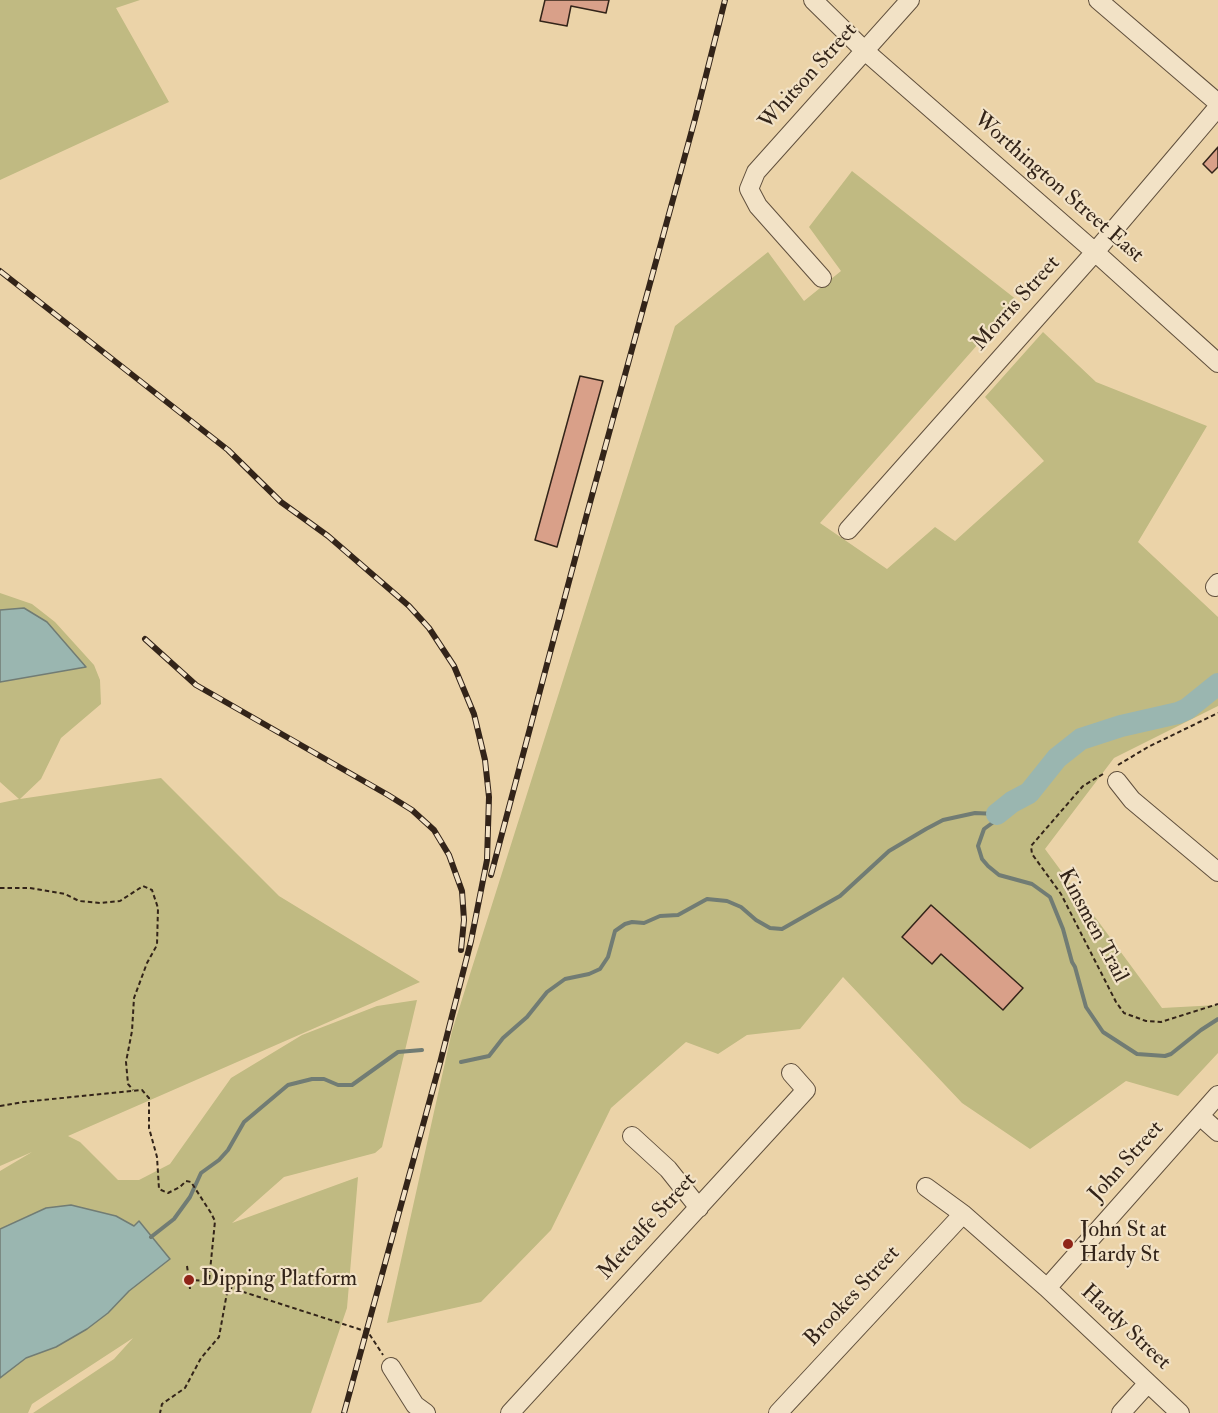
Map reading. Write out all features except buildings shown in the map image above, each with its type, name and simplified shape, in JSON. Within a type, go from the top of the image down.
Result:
[{"type":"street","name":"Worthington Street East","points":[[813,0],[865,51],[1218,363]]},
{"type":"street","name":"Whitson Street","points":[[822,278],[758,206],[749,189],[756,172],[910,0]]},
{"type":"street","points":[[1108,3],[1218,105]]},
{"type":"street","name":"Morris Street","points":[[848,530],[1095,252],[1218,105]]},
{"type":"street","points":[[1113,773],[1132,800],[1218,872]]},
{"type":"street","name":"Metcalfe Street","points":[[510,1413],[806,1090],[791,1073]]},
{"type":"street","name":"John Street","points":[[1047,1287],[1218,1095]]},
{"type":"street","points":[[1200,1116],[1218,1132]]},
{"type":"street","points":[[632,1136],[668,1169],[699,1208]]},
{"type":"street","name":"Hardy Street","points":[[926,1187],[963,1214],[1047,1287],[1180,1413]]},
{"type":"street","name":"Brookes Street","points":[[778,1413],[963,1214]]},
{"type":"street","points":[[391,1367],[415,1405],[426,1413]]},
{"type":"street","points":[[1121,1413],[1148,1383]]},
{"type":"path","name":"Kinsmen Trail","points":[[1218,713],[1156,743],[1113,773],[1083,786],[1031,846],[1032,854],[1061,894],[1116,1002],[1124,1013],[1146,1021],[1161,1022],[1218,1004]]},
{"type":"path","points":[[0,888],[30,888],[65,894],[80,901],[101,903],[120,901],[143,886],[152,890],[158,908],[157,945],[147,963],[134,998],[132,1031],[126,1062],[128,1084],[133,1090]]},
{"type":"path","points":[[0,1106],[142,1090],[149,1098],[149,1128],[157,1157],[159,1189],[168,1193],[186,1181],[191,1182],[215,1221],[209,1281]]},
{"type":"path","points":[[187,1266],[190,1290]]},
{"type":"path","points":[[189,1280],[209,1281],[368,1332],[391,1367]]},
{"type":"path","points":[[160,1413],[162,1404],[185,1388],[201,1358],[219,1337],[228,1287]]},
{"type":"shaded area","points":[[0,0],[140,0],[116,8],[169,102],[0,180]]},
{"type":"shaded area","points":[[852,171],[1017,300],[820,523],[887,569],[935,527],[955,541],[1044,461],[985,397],[1043,332],[1096,382],[1207,426],[1138,542],[1218,617],[1218,706],[1114,758],[1045,849],[1162,1008],[1218,1005],[1218,1053],[1178,1096],[1126,1081],[1030,1149],[962,1103],[843,977],[800,1029],[747,1035],[718,1054],[686,1042],[611,1108],[551,1230],[481,1302],[387,1323],[452,1031],[675,326],[768,252],[804,301],[841,271],[809,227]]},
{"type":"shaded area","points":[[0,593],[32,604],[55,622],[94,665],[100,680],[101,704],[61,738],[41,779],[20,799],[161,778],[279,896],[420,982],[68,1136],[80,1142],[118,1180],[139,1180],[170,1164],[231,1078],[302,1035],[377,1006],[417,1000],[382,1147],[375,1153],[284,1177],[232,1223],[358,1177],[347,1308],[311,1413],[33,1413],[114,1359],[133,1338],[32,1404],[28,1413],[0,1413],[0,1171],[32,1152],[0,1166],[0,803],[19,799],[0,782],[0,682],[85,667],[47,622],[24,608],[0,610]]},
{"type":"water","points":[[24,608],[47,622],[86,667],[0,682],[0,610]]},
{"type":"water","points":[[71,1205],[116,1216],[134,1226],[139,1221],[170,1259],[129,1291],[108,1313],[87,1329],[56,1347],[26,1358],[0,1378],[0,1229],[46,1208]]},
{"type":"waterway","points":[[997,814],[1012,802],[1029,793],[1057,758],[1081,739],[1121,726],[1178,713],[1187,709],[1218,684]]},
{"type":"waterway","points":[[461,1062],[489,1056],[503,1038],[527,1017],[547,992],[565,979],[600,969],[608,957],[615,931],[625,924],[644,923],[660,916],[678,915],[707,899],[727,901],[741,907],[770,928],[782,929],[840,896],[889,851],[943,820],[975,813],[997,814],[995,821],[984,829],[978,846],[982,859],[988,866],[999,875],[1032,884],[1050,897],[1063,929],[1086,1007],[1103,1032],[1137,1054],[1165,1056],[1218,1019]]},
{"type":"waterway","points":[[151,1237],[174,1219],[190,1197],[201,1173],[228,1150],[244,1122],[288,1085],[312,1079],[324,1079],[338,1085],[352,1085],[398,1052],[422,1050]]},
{"type":"railway","points":[[491,875],[725,0]]},
{"type":"railway","points":[[0,271],[228,450],[281,502],[328,536],[409,606],[429,628],[454,666],[474,714],[485,760],[489,797],[487,860],[471,941],[440,1063],[344,1413]]},
{"type":"railway","points":[[145,639],[196,685],[388,795],[412,810],[434,830],[449,855],[462,891],[464,920],[461,950]]},
{"type":"place","name":"John St at Hardy St","points":[[1068,1244]]},
{"type":"place","name":"Dipping Platform","points":[[189,1280]]}]
